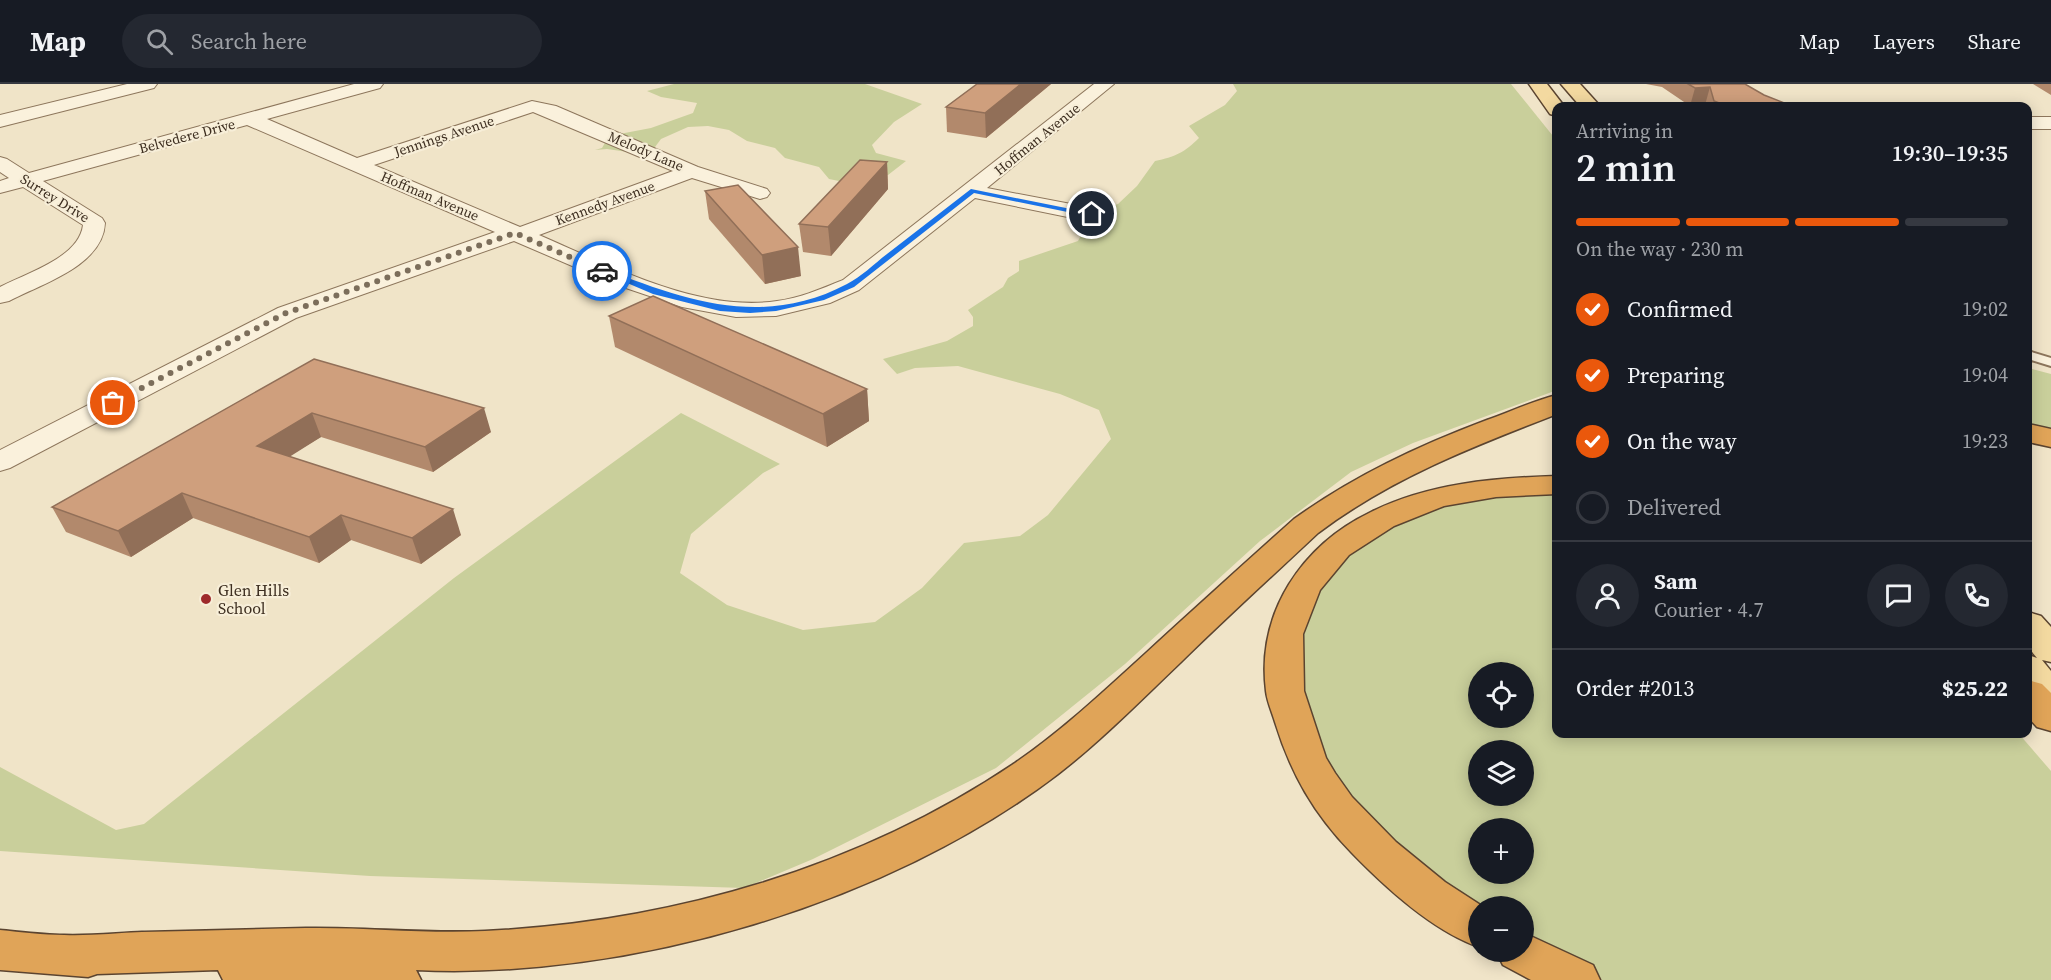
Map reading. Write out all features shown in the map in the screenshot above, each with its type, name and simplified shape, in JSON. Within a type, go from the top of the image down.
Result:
[{"type":"highway","points":[[65,955],[343,947],[458,952],[545,946],[654,929],[759,902],[816,882],[896,850],[935,831],[970,812],[1030,773],[1082,733],[1306,526],[1345,496],[1410,462],[1552,406]]},
{"type":"highway","points":[[2032,434],[2051,438]]},
{"type":"highway","points":[[1468,921],[1394,865],[1341,812],[1322,784],[1307,760],[1288,708],[1283,682],[1286,630],[1293,607],[1304,586],[1318,567],[1334,549],[1372,522],[1395,511],[1447,495],[1512,486],[1552,485]]},
{"type":"highway","points":[[2032,697],[2051,717]]},
{"type":"highway","points":[[0,950],[397,980]]},
{"type":"highway","points":[[1534,959],[1576,980]]},
{"type":"main road","points":[[1538,84],[1552,103]]},
{"type":"main road","points":[[1570,84],[1586,102]]},
{"type":"main road","points":[[2032,629],[2051,650]]},
{"type":"main road","points":[[2032,673],[2051,697]]},
{"type":"street","points":[[0,121],[148,84]]},
{"type":"street","name":"Belvedere Drive","points":[[0,187],[374,84]]},
{"type":"street","name":"Hoffman Avenue","points":[[250,119],[656,292],[720,308],[776,309],[812,301],[851,285],[973,191],[1105,84]]},
{"type":"street","name":"Jennings Avenue","points":[[354,165],[532,106]]},
{"type":"street","name":"Melody Lane","points":[[532,106],[549,110],[691,171],[760,194]]},
{"type":"street","points":[[2032,116],[2051,116]]},
{"type":"street","points":[[2032,123],[2051,123]]},
{"type":"street","name":"Surrey Drive","points":[[0,163],[94,223],[94,231],[85,250],[75,258],[0,296]]},
{"type":"street","name":"Kennedy Avenue","points":[[0,462],[286,313],[517,234],[691,171]]},
{"type":"street","points":[[973,191],[1092,214]]},
{"type":"lane","points":[[2032,356],[2051,362]]},
{"type":"green space","points":[[674,84],[865,84],[922,104],[894,122],[872,145],[876,153],[906,161],[888,175],[871,175],[844,182],[829,179],[819,167],[785,158],[775,148],[747,141],[729,130],[708,126],[688,127],[661,139],[649,155],[607,149],[595,150],[602,148],[609,136],[651,128],[693,113],[697,103],[661,97],[647,91]]},
{"type":"green space","points":[[1233,84],[1511,84],[1552,135],[1552,392],[1413,443],[1351,472],[1260,541],[1125,664],[996,768],[813,859],[744,888],[370,876],[0,851],[0,767],[116,830],[144,824],[454,578],[681,413],[780,464],[763,473],[691,534],[680,573],[727,605],[803,630],[875,622],[922,588],[964,543],[1020,536],[1048,515],[1111,439],[1099,410],[1060,394],[958,366],[915,368],[897,374],[883,359],[947,341],[973,326],[973,317],[968,310],[1003,287],[1008,278],[1019,271],[1019,261],[1078,241],[1088,222],[1080,215],[1118,204],[1137,186],[1155,161],[1179,153],[1194,143],[1199,138],[1189,126],[1225,105],[1237,91]]},
{"type":"green space","points":[[2032,369],[2051,374],[2051,439],[2032,435]]},
{"type":"green space","points":[[1552,487],[1552,738],[2022,738],[2051,771],[2051,980],[1579,980],[1534,956],[1534,896],[1468,896],[1468,904],[1427,895],[1300,734],[1290,630],[1327,565],[1400,511]]},
{"type":"building","points":[[977,84],[1021,84],[985,113],[946,107]]},
{"type":"building","points":[[1688,84],[1745,84],[1782,102],[1717,102],[1714,101],[1710,87],[1695,88]]},
{"type":"building","points":[[860,160],[887,162],[828,227],[799,224]]},
{"type":"building","points":[[738,185],[798,247],[762,255],[705,191]]},
{"type":"building","points":[[653,296],[867,389],[823,414],[609,316]]},
{"type":"building","points":[[314,359],[484,408],[425,447],[312,413],[257,446],[453,509],[412,538],[341,515],[309,537],[182,493],[118,531],[52,507]]},
{"type":"way so far","points":[[113,403],[286,313],[515,233],[602,271]]},
{"type":"place","name":"Glen Hills School","points":[[206,599]]},
{"type":"route","points":[[602,271],[644,288],[691,302],[720,308],[776,309],[803,304],[851,285],[973,191],[1092,214]]}]
